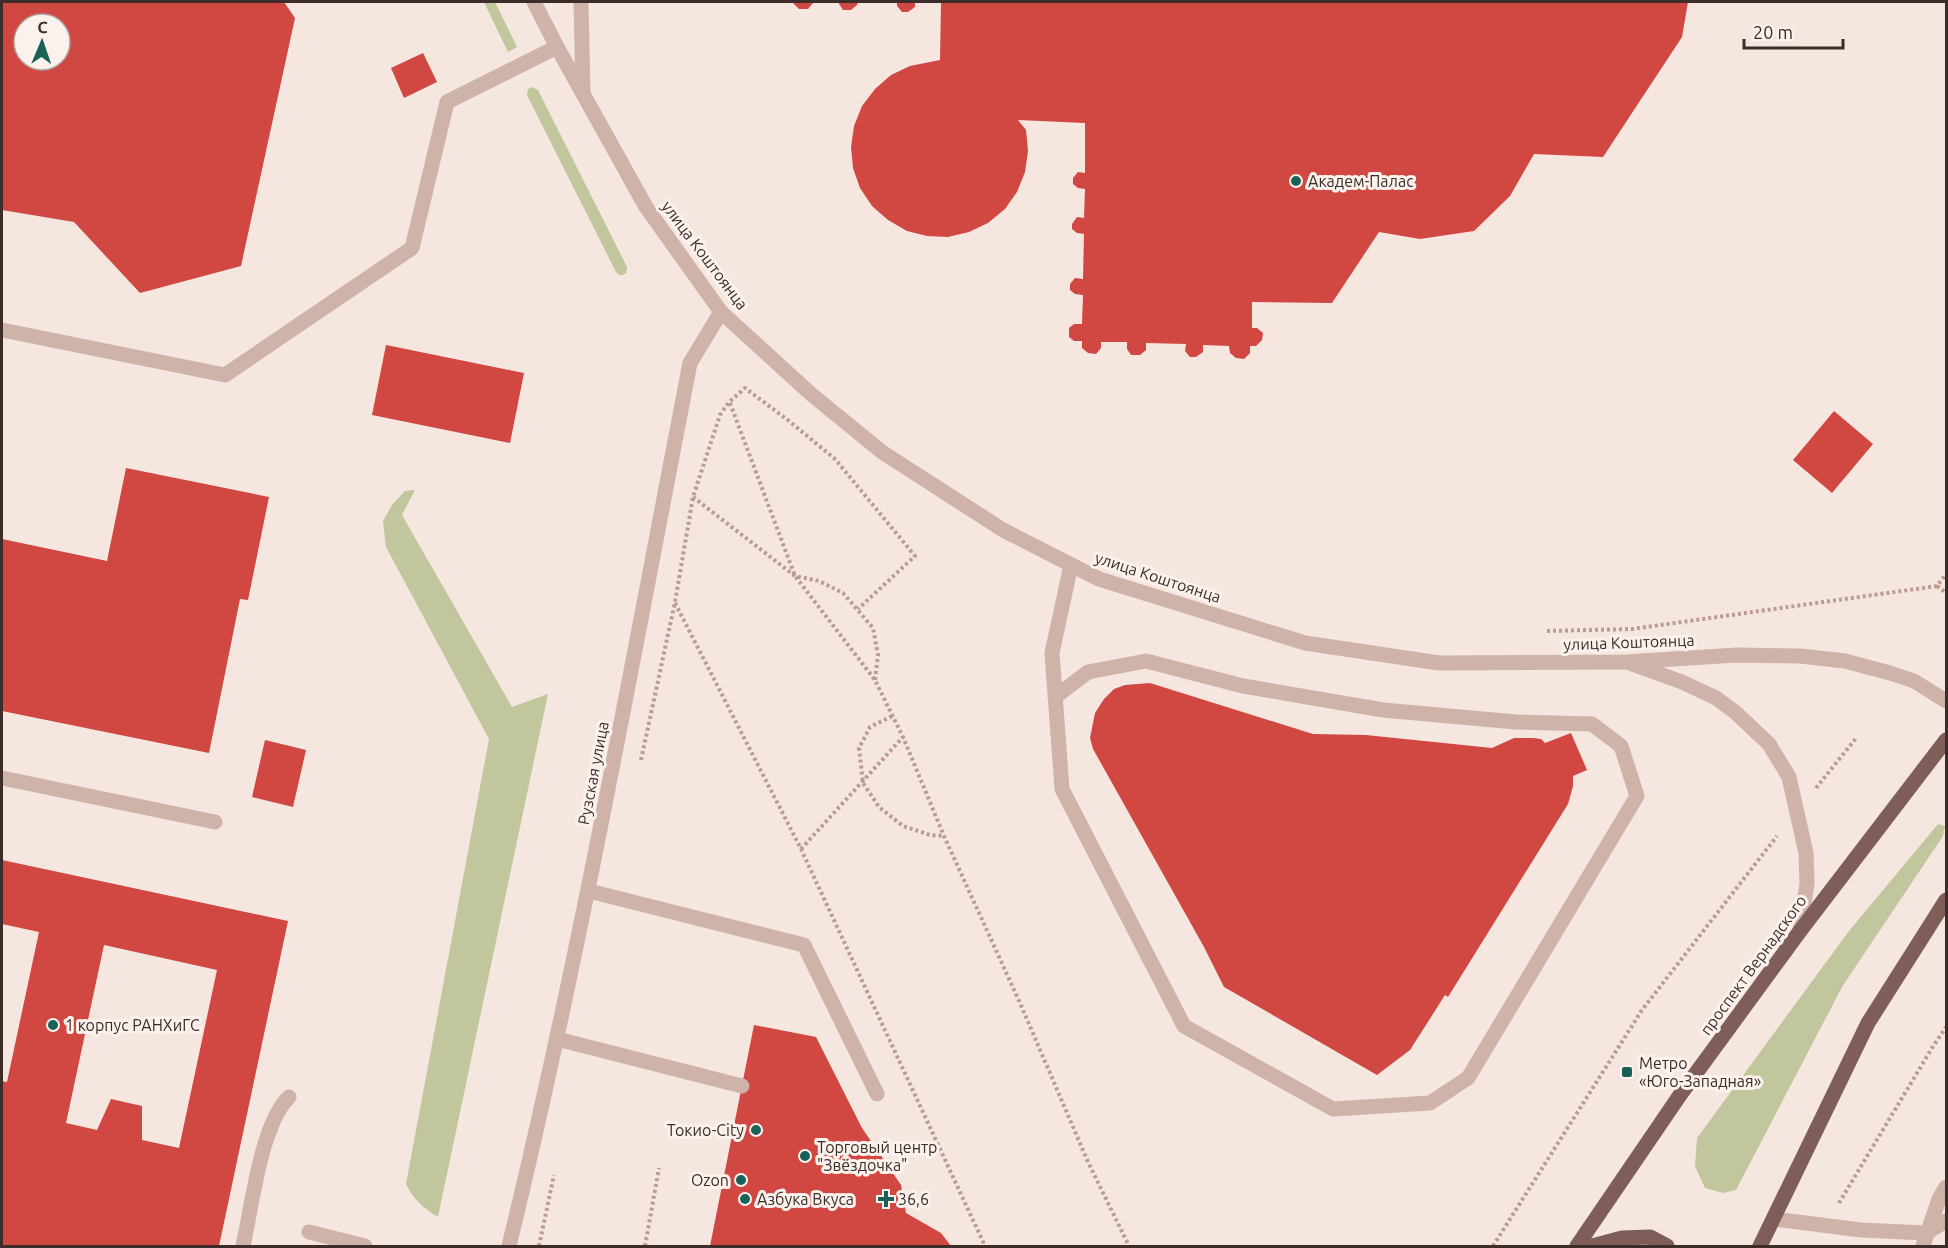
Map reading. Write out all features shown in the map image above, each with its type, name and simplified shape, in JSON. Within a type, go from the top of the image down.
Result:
[{"type":"main road","name":"проспект Вернадского","points":[[1577,1246],[1680,1095],[1800,931],[1947,740]]},
{"type":"main road","points":[[1760,1246],[1868,1023],[1947,900]]},
{"type":"main road","points":[[1592,1246],[1622,1238],[1650,1237],[1667,1246]]},
{"type":"street","name":"улица Коштоянца","points":[[534,2],[646,207],[721,312],[811,394],[882,452],[1003,530],[1099,579],[1305,643],[1439,663],[1626,662],[1737,656],[1800,656],[1845,661],[1914,681],[1947,701]]},
{"type":"street","points":[[581,2],[583,95]]},
{"type":"street","points":[[2,330],[225,375],[412,248],[447,102],[557,47]]},
{"type":"street","name":"Рузская улица","points":[[509,1246],[589,891],[690,363],[721,312]]},
{"type":"street","points":[[1055,697],[1088,672],[1146,661],[1243,686],[1383,710],[1516,722],[1592,724],[1622,746],[1637,796],[1468,1078],[1430,1103],[1333,1109],[1184,1026],[1062,789],[1055,697],[1052,653],[1071,565]]},
{"type":"street","points":[[1626,662],[1707,694],[1735,712],[1769,744],[1789,777],[1806,853],[1807,884],[1800,931]]},
{"type":"street","points":[[2,778],[214,822]]},
{"type":"street","points":[[589,891],[804,945],[877,1094]]},
{"type":"street","points":[[557,1039],[742,1086]]},
{"type":"street","points":[[243,1246],[266,1140],[272,1121],[281,1105],[289,1097]]},
{"type":"street","points":[[1925,1240],[1939,1199],[1947,1187]]},
{"type":"street","points":[[1774,1219],[1827,1224],[1925,1240],[1947,1221]]},
{"type":"street","points":[[309,1232],[366,1246]]},
{"type":"path","points":[[858,609],[915,556],[835,459],[745,388],[729,402],[720,415],[693,497],[675,602],[801,849],[985,1246]]},
{"type":"path","points":[[729,402],[795,576]]},
{"type":"path","points":[[693,497],[795,576],[875,680],[903,737],[944,836],[1020,1003],[1088,1162],[1129,1246]]},
{"type":"path","points":[[1547,631],[1632,629],[1937,586],[1947,574]]},
{"type":"path","points":[[795,576],[819,580],[843,594],[873,628],[878,655],[875,680]]},
{"type":"path","points":[[1937,586],[1947,593]]},
{"type":"path","points":[[892,716],[870,726],[859,748],[863,783],[879,807],[903,826],[930,835],[944,836]]},
{"type":"path","points":[[801,849],[903,737]]},
{"type":"path","points":[[1493,1246],[1642,1011],[1857,737]]},
{"type":"path","points":[[1827,1224],[1932,1048],[1947,1027]]},
{"type":"path","points":[[645,1246],[659,1168]]},
{"type":"green space","points":[[484,2],[495,2],[517,47],[508,52]]},
{"type":"green space","points":[[533,87],[538,90],[627,267],[623,275],[616,272],[527,95],[528,89]]},
{"type":"green space","points":[[415,490],[402,515],[512,707],[548,694],[438,1217],[419,1203],[406,1184],[489,739],[386,547],[383,521],[392,505],[405,491]]},
{"type":"green space","points":[[1938,824],[1945,826],[1943,836],[1842,987],[1736,1190],[1723,1193],[1705,1188],[1695,1166],[1697,1138],[1849,931]]},
{"type":"building","points":[[2,2],[284,2],[295,18],[241,266],[140,293],[74,222],[2,210]]},
{"type":"building","points":[[792,2],[813,3],[808,9],[799,9]]},
{"type":"building","points":[[838,2],[858,2],[851,10],[843,10]]},
{"type":"building","points":[[897,2],[915,2],[915,7],[908,12],[902,12]]},
{"type":"building","name":"Академ-Палас","points":[[941,2],[1688,2],[1682,37],[1603,157],[1534,154],[1510,196],[1474,231],[1420,239],[1379,232],[1332,303],[1252,302],[1252,328],[1257,328],[1263,333],[1262,340],[1256,346],[1250,346],[1250,353],[1244,359],[1236,358],[1230,353],[1229,346],[1203,345],[1203,352],[1196,357],[1190,357],[1185,351],[1186,344],[1146,343],[1146,350],[1140,355],[1131,355],[1127,349],[1127,342],[1101,342],[1101,348],[1096,354],[1088,353],[1082,348],[1082,341],[1074,341],[1069,337],[1069,328],[1074,324],[1082,324],[1083,295],[1075,294],[1070,290],[1070,284],[1075,278],[1083,279],[1084,234],[1072,229],[1072,224],[1077,217],[1084,218],[1085,189],[1073,184],[1073,178],[1078,172],[1085,173],[1085,123],[1018,120],[1026,130],[1028,151],[1025,172],[1017,192],[1005,209],[988,223],[969,232],[948,237],[927,236],[907,231],[888,220],[872,206],[860,188],[853,168],[851,147],[854,126],[862,106],[875,89],[891,75],[910,66],[940,60]]},
{"type":"building","points":[[423,53],[437,82],[404,98],[391,68]]},
{"type":"building","points":[[386,345],[524,373],[510,443],[372,415]]},
{"type":"building","points":[[1834,411],[1873,444],[1832,493],[1793,460]]},
{"type":"building","points":[[126,468],[269,497],[248,600],[240,599],[209,753],[2,711],[2,539],[107,561]]},
{"type":"building","points":[[1150,683],[1313,734],[1366,735],[1492,748],[1514,738],[1541,739],[1545,743],[1571,733],[1587,770],[1573,776],[1568,804],[1448,997],[1445,995],[1410,1050],[1377,1075],[1224,987],[1093,749],[1090,738],[1095,713],[1114,689],[1125,685]]},
{"type":"building","points":[[265,740],[306,750],[293,807],[252,797]]},
{"type":"building","name":"1 корпус РАНХиГС","points":[[2,860],[288,921],[219,1246],[2,1246],[2,1081],[7,1082],[39,932],[2,924]],"holes":[[[104,945],[217,970],[179,1148],[142,1140],[142,1106],[111,1099],[97,1130],[66,1123]]]},
{"type":"building","name":"Торговый центр \"Звёздочка\"","points":[[754,1025],[816,1037],[862,1128],[901,1185],[906,1213],[941,1233],[951,1246],[710,1246]]},
{"type":"place","name":"Академ-Палас","points":[[1296,181]]},
{"type":"place","name":"1 корпус РАНХиГС","points":[[53,1025]]},
{"type":"place","name":"Метро «Юго-Западная»","points":[[1627,1072]]},
{"type":"place","name":"Токио-City","points":[[756,1130]]},
{"type":"place","name":"Торговый центр \"Звёздочка\"","points":[[805,1156]]},
{"type":"place","name":"Ozon","points":[[741,1180]]},
{"type":"place","name":"Азбука Вкуса","points":[[745,1199]]},
{"type":"place","name":"36,6","points":[[886,1199]]}]
